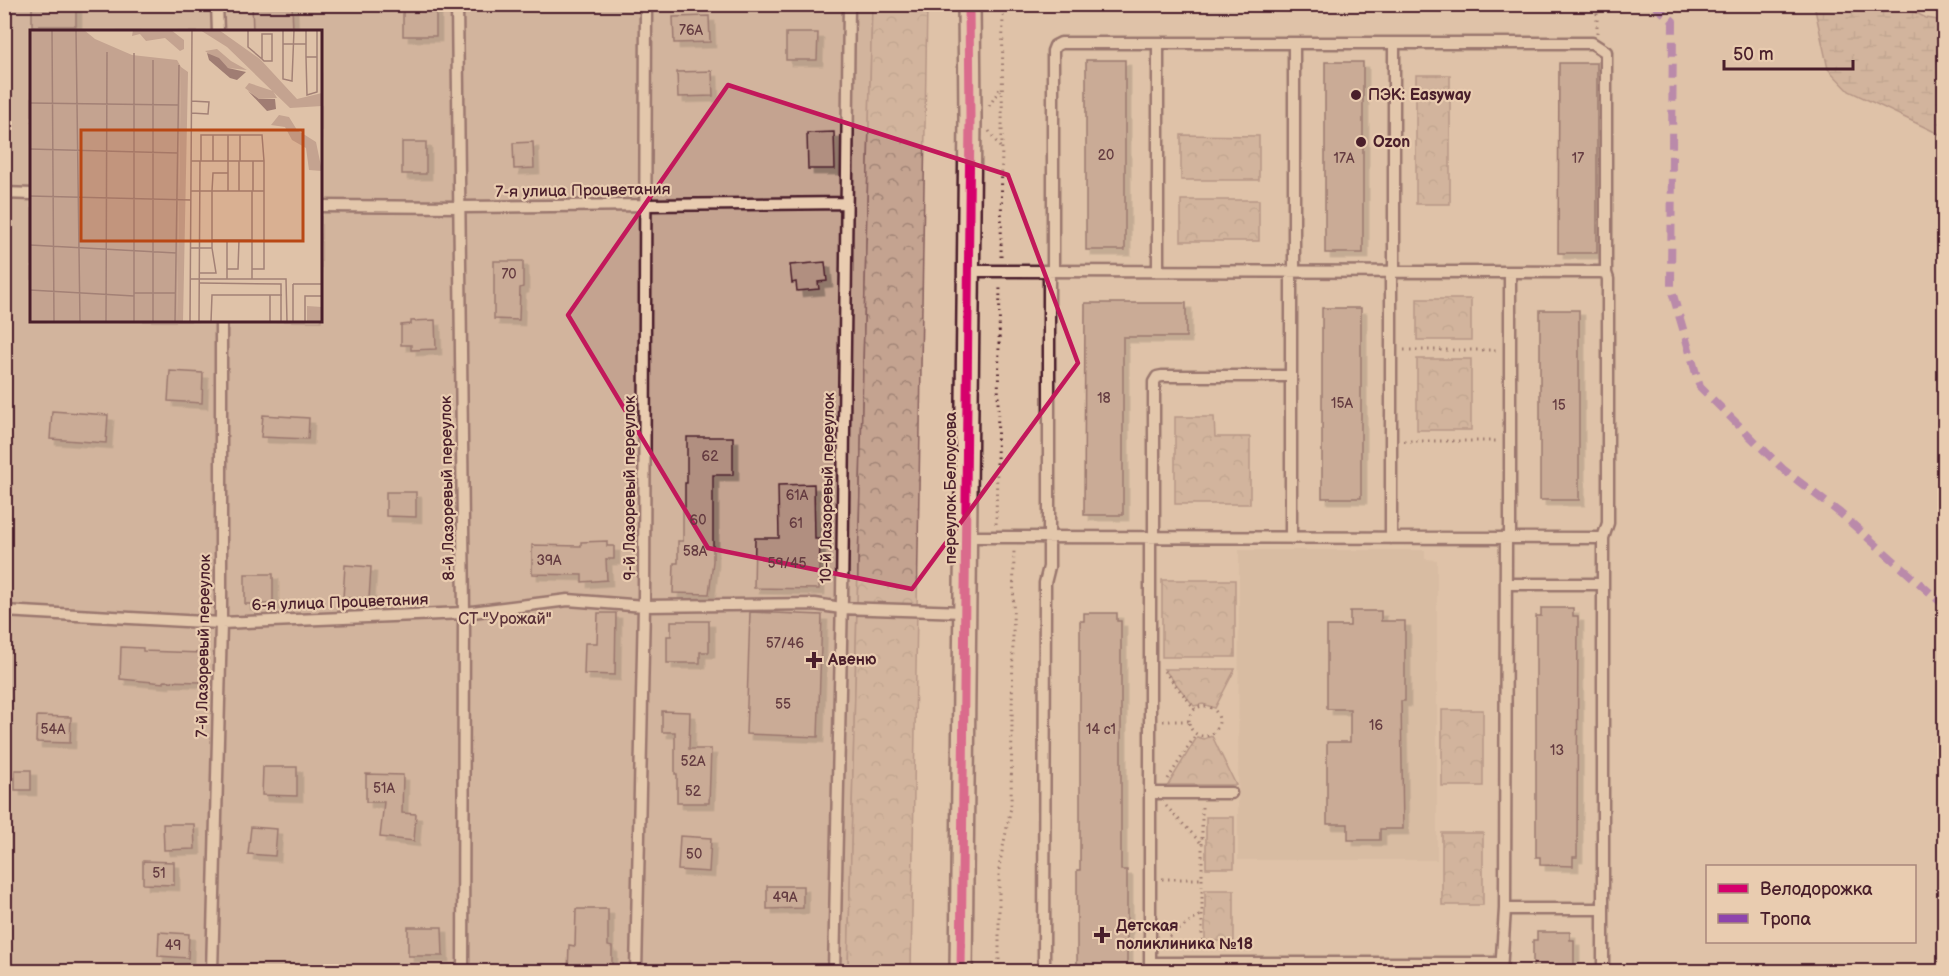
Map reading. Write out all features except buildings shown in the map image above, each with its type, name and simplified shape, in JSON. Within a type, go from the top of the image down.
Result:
[{"type":"street","name":"переулок Белоусова","points":[[961,972],[970,118],[969,4]]},
{"type":"lane","points":[[217,4],[218,30]]},
{"type":"lane","name":"8-й Лазоревый переулок","points":[[457,4],[464,613],[463,972]]},
{"type":"lane","name":"9-й Лазоревый переулок","points":[[636,972],[644,606],[646,4]]},
{"type":"lane","name":"10-й Лазоревый переулок","points":[[834,972],[849,4]]},
{"type":"lane","points":[[1044,972],[1045,579],[1049,567],[1053,51],[1055,46],[1061,43],[1592,43],[1606,52],[1608,523],[1603,538],[1603,972]]},
{"type":"lane","points":[[1158,44],[1158,272]]},
{"type":"lane","points":[[1291,538],[1294,44]]},
{"type":"lane","points":[[1391,538],[1394,44]]},
{"type":"lane","points":[[4,193],[30,194]]},
{"type":"lane","name":"7-я улица Процветания","points":[[322,206],[846,203]]},
{"type":"lane","points":[[968,271],[1606,273]]},
{"type":"lane","points":[[1291,376],[1162,376],[1156,377],[1154,382],[1150,669],[1154,793],[1150,879],[1150,967],[1202,963],[1285,967],[1501,967],[1505,909],[1510,272]]},
{"type":"lane","name":"7-й Лазоревый переулок","points":[[212,972],[221,622],[221,322]]},
{"type":"lane","points":[[965,537],[1603,538]]},
{"type":"lane","points":[[1506,584],[1603,584]]},
{"type":"lane","name":"6-я улица Процветания","points":[[4,610],[221,622],[464,613],[568,600],[644,606],[815,604],[841,608],[964,612]]},
{"type":"lane","points":[[1154,793],[1231,793]]},
{"type":"lane","points":[[1505,909],[1603,909]]},
{"type":"path","points":[[1597,4],[1597,46]]},
{"type":"path","points":[[986,110],[1003,85]]},
{"type":"path","points":[[986,127],[1002,150]]},
{"type":"path","points":[[1391,350],[1488,350]]},
{"type":"path","points":[[1391,441],[1489,441]]},
{"type":"path","points":[[999,972],[999,867],[1011,807],[1014,538]]},
{"type":"path","points":[[1150,669],[1162,669],[1195,709]]},
{"type":"path","points":[[1203,706],[1209,707],[1217,715],[1219,721],[1217,727],[1209,735],[1196,734],[1190,727],[1190,715],[1195,709],[1203,706]]},
{"type":"path","points":[[1150,721],[1189,721]]},
{"type":"path","points":[[1196,734],[1154,793],[1202,844]]},
{"type":"path","points":[[1202,793],[1202,963]]},
{"type":"path","points":[[1150,879],[1202,879]]},
{"type":"path","points":[[1150,949],[1202,914]]},
{"type":"highlighted area","points":[[728,85],[1008,175],[1078,363],[912,589],[708,548],[568,315]]},
{"type":"shaded area","points":[[1239,550],[1425,550],[1425,559],[1437,560],[1437,860],[1238,860]]},
{"type":"green space","name":"СТ \"Урожай\"","points":[[5,5],[872,5],[848,971],[5,972]]},
{"type":"green space","points":[[872,5],[927,5],[911,971],[848,971]]},
{"type":"green space","points":[[1814,5],[1901,5],[1926,18],[1944,21],[1944,138],[1849,91],[1828,69]]},
{"type":"green space","points":[[1416,75],[1450,75],[1450,204],[1416,204]]},
{"type":"green space","points":[[1181,135],[1259,136],[1259,180],[1181,180]]},
{"type":"green space","points":[[1181,200],[1259,200],[1259,241],[1181,241]]},
{"type":"green space","points":[[1417,299],[1471,299],[1471,340],[1417,340]]},
{"type":"green space","points":[[1417,359],[1471,359],[1471,430],[1417,430]]},
{"type":"green space","points":[[1175,417],[1214,417],[1215,437],[1250,437],[1250,504],[1175,504]]},
{"type":"green space","points":[[1162,580],[1235,580],[1235,657],[1162,657]]},
{"type":"green space","points":[[1164,669],[1235,669],[1215,708],[1203,704],[1194,706]]},
{"type":"green space","points":[[1442,710],[1483,710],[1483,786],[1442,786]]},
{"type":"green space","points":[[1212,736],[1236,785],[1168,785],[1197,737],[1204,739]]},
{"type":"green space","points":[[1206,817],[1234,817],[1234,868],[1206,868]]},
{"type":"green space","points":[[1442,833],[1483,833],[1483,905],[1442,905]]},
{"type":"green space","points":[[1205,890],[1234,890],[1234,941],[1205,941]]},
{"type":"marked path","points":[[1653,4],[1673,21],[1671,288],[1700,387],[1784,470],[1840,513],[1944,605]]},
{"type":"cycle path","points":[[961,972],[970,118],[969,4]]},
{"type":"place","name":"ПЭК: Easyway","points":[[1356,95]]},
{"type":"place","name":"Ozon","points":[[1361,142]]},
{"type":"place","name":"Авеню","points":[[814,660]]},
{"type":"place","name":"Детская поликлиника №18","points":[[1102,935]]}]
